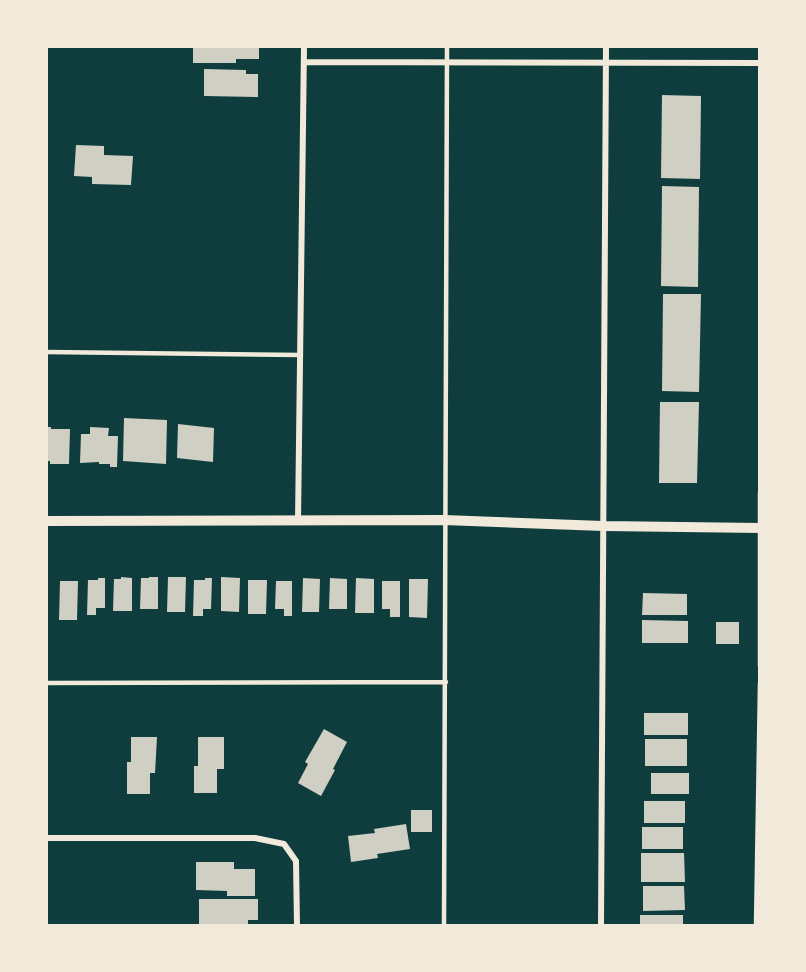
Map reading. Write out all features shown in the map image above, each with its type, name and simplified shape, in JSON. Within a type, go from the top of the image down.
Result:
[{"type":"street","points":[[298,521],[304,46]]},
{"type":"street","points":[[601,926],[606,46]]},
{"type":"street","points":[[304,62],[759,63]]},
{"type":"street","points":[[46,521],[444,520],[603,526],[759,528]]},
{"type":"street","points":[[46,838],[255,838],[284,844],[296,861],[297,926]]},
{"type":"lane","points":[[444,926],[447,46]]},
{"type":"lane","points":[[46,352],[301,355]]},
{"type":"lane","points":[[759,493],[759,666]]},
{"type":"lane","points":[[46,683],[446,682]]},
{"type":"lane","points":[[756,926],[759,683]]},
{"type":"building","points":[[193,46],[259,46],[259,59],[236,59],[236,63],[193,63]]},
{"type":"building","points":[[204,69],[246,70],[246,74],[258,74],[258,97],[204,96]]},
{"type":"building","points":[[662,95],[701,96],[700,179],[661,178]]},
{"type":"building","points":[[76,145],[104,146],[104,155],[133,156],[131,185],[92,184],[92,177],[74,176]]},
{"type":"building","points":[[662,186],[699,187],[698,287],[661,286]]},
{"type":"building","points":[[663,294],[701,294],[699,392],[662,391]]},
{"type":"building","points":[[660,402],[699,402],[697,483],[659,483]]},
{"type":"building","points":[[124,418],[167,420],[166,464],[123,461]]},
{"type":"building","points":[[178,424],[214,428],[213,462],[177,458]]},
{"type":"building","points":[[46,427],[70,429],[69,464],[50,464],[50,461],[46,461]]},
{"type":"building","points":[[90,427],[109,428],[108,436],[118,436],[117,467],[110,467],[110,464],[99,464],[99,462],[80,463],[81,434],[90,434]]},
{"type":"building","points":[[121,577],[132,578],[132,611],[113,611],[114,579],[121,579]]},
{"type":"building","points":[[158,577],[158,609],[140,609],[141,578]]},
{"type":"building","points":[[168,577],[186,577],[185,612],[167,612]]},
{"type":"building","points":[[221,577],[240,578],[239,612],[221,611]]},
{"type":"building","points":[[98,578],[105,578],[105,608],[96,608],[96,615],[87,615],[88,580],[98,580]]},
{"type":"building","points":[[205,578],[212,578],[211,609],[203,609],[203,616],[193,616],[194,580],[205,580]]},
{"type":"building","points":[[303,578],[320,579],[319,612],[302,612]]},
{"type":"building","points":[[330,578],[347,579],[347,609],[329,609]]},
{"type":"building","points":[[356,578],[374,579],[374,613],[355,613]]},
{"type":"building","points":[[409,579],[428,579],[427,618],[409,617]]},
{"type":"building","points":[[248,580],[267,580],[266,614],[248,614]]},
{"type":"building","points":[[60,581],[78,581],[77,620],[59,620]]},
{"type":"building","points":[[276,581],[292,581],[292,616],[284,616],[284,609],[275,609]]},
{"type":"building","points":[[382,581],[400,581],[400,617],[390,617],[390,609],[382,609]]},
{"type":"building","points":[[643,593],[687,594],[687,615],[642,615]]},
{"type":"building","points":[[642,620],[688,621],[688,643],[642,643]]},
{"type":"building","points":[[716,622],[739,622],[739,644],[716,644]]},
{"type":"building","points":[[644,713],[688,713],[688,735],[644,735]]},
{"type":"building","points":[[324,729],[347,742],[321,796],[298,783],[308,764],[305,762]]},
{"type":"building","points":[[131,737],[157,737],[155,773],[150,773],[150,794],[127,794],[127,762],[131,762]]},
{"type":"building","points":[[198,737],[224,737],[224,769],[217,769],[217,793],[194,793],[194,766],[198,766]]},
{"type":"building","points":[[645,739],[687,739],[687,766],[645,766]]},
{"type":"building","points":[[651,773],[689,773],[689,794],[651,794]]},
{"type":"building","points":[[644,801],[685,801],[685,823],[644,823]]},
{"type":"building","points":[[411,810],[432,810],[432,832],[411,832]]},
{"type":"building","points":[[406,824],[410,849],[377,854],[378,858],[351,862],[348,836],[375,833],[374,829]]},
{"type":"building","points":[[642,827],[683,827],[683,849],[642,849]]},
{"type":"building","points":[[641,853],[684,853],[685,882],[641,882]]},
{"type":"building","points":[[196,862],[234,862],[234,869],[255,869],[255,896],[227,896],[227,891],[196,890]]},
{"type":"building","points":[[643,886],[684,886],[685,910],[643,911]]},
{"type":"building","points":[[199,899],[258,899],[258,920],[248,920],[248,926],[199,926]]},
{"type":"building","points":[[640,915],[683,915],[683,926],[640,926]]}]
